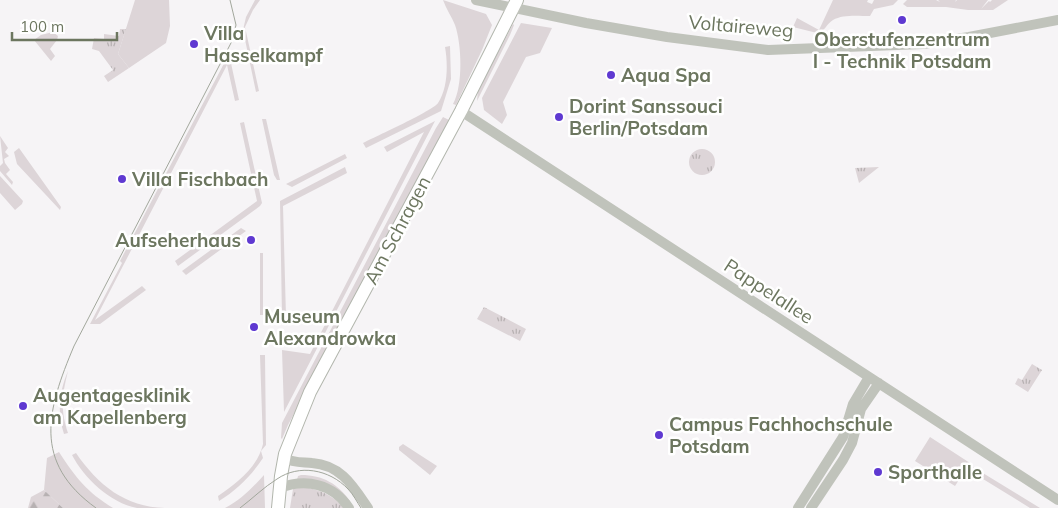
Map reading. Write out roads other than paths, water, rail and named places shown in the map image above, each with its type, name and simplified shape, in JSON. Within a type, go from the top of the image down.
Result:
[{"type":"main road","name":"Am Schragen","points":[[278,508],[284,458],[310,392],[461,111],[515,4]]},
{"type":"street","name":"Voltaireweg","points":[[476,0],[515,4],[667,37],[768,50],[923,44],[995,33],[1058,20]]},
{"type":"street","name":"Pappelallee","points":[[461,111],[1058,500]]},
{"type":"street","points":[[798,508],[843,437],[852,404],[870,377]]},
{"type":"street","points":[[811,508],[843,460],[852,443],[861,409],[879,383]]},
{"type":"street","points":[[284,458],[294,462],[318,464],[336,470],[350,481],[368,508]]},
{"type":"street","points":[[280,488],[291,483],[301,482],[320,485],[338,495],[349,508]]},
{"type":"tram line","points":[[96,508],[76,490],[62,472],[54,453],[51,434],[52,413],[57,392],[74,346],[232,41],[236,25],[230,0]]},
{"type":"tram line","points":[[240,508],[277,479],[286,474],[304,470],[323,473],[340,482],[350,491],[361,508]]},
{"type":"place","name":"Oberstufenzentrum I - Technik Potsdam","points":[[902,20]]},
{"type":"place","name":"Villa Hasselkampf","points":[[194,44]]},
{"type":"place","name":"Aqua Spa","points":[[611,75]]},
{"type":"place","name":"Dorint Sanssouci Berlin/Potsdam","points":[[559,117]]},
{"type":"place","name":"Villa Fischbach","points":[[122,179]]},
{"type":"place","name":"Aufseherhaus","points":[[251,240]]},
{"type":"place","name":"Museum Alexandrowka","points":[[254,327]]},
{"type":"place","name":"Augentagesklinik am Kapellenberg","points":[[23,406]]},
{"type":"place","name":"Campus Fachhochschule Potsdam","points":[[659,435]]},
{"type":"place","name":"Sporthalle","points":[[878,472]]}]
